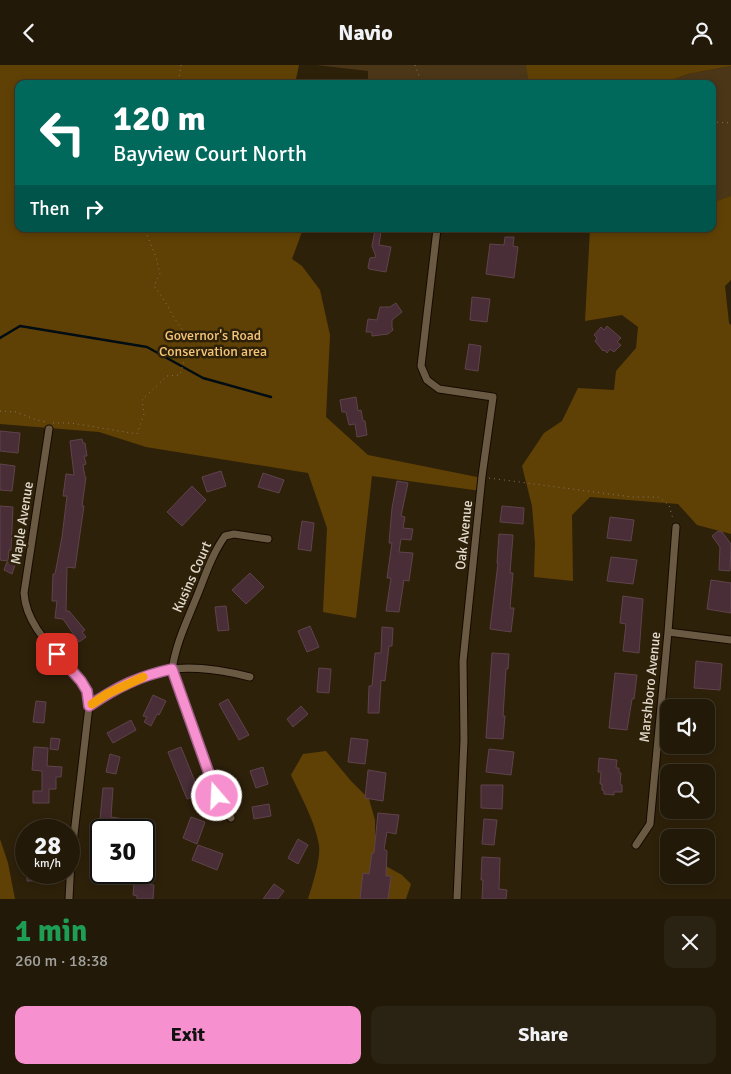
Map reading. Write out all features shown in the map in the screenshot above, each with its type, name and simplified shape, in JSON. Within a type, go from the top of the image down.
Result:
[{"type":"street","name":"Oak Avenue","points":[[437,232],[420,365],[427,380],[439,389],[493,397],[482,476],[463,661],[464,740],[457,899]]},
{"type":"street","name":"Maple Avenue","points":[[49,429],[24,593],[25,606],[45,640],[87,691],[89,706],[71,860],[69,899]]},
{"type":"street","name":"Marshboro Avenue","points":[[636,845],[650,824],[676,527]]},
{"type":"street","name":"Kusins Court","points":[[172,669],[175,649],[209,564],[225,536],[234,534],[268,539]]},
{"type":"street","points":[[668,632],[731,640]]},
{"type":"street","points":[[172,669],[217,796],[231,818]]},
{"type":"street","points":[[89,706],[149,674],[172,669],[205,669],[232,672],[250,677]]},
{"type":"path","points":[[177,80],[181,65]]},
{"type":"path","points":[[416,65],[421,80]]},
{"type":"path","points":[[716,122],[731,123]]},
{"type":"path","points":[[0,411],[16,412],[37,421],[71,423],[137,434],[144,414],[142,400],[167,376],[180,375],[184,361],[193,350],[191,341],[165,299],[154,287],[160,274],[156,257],[147,235],[148,232]]},
{"type":"path","points":[[488,478],[632,497],[658,497],[669,505],[676,527]]},
{"type":"shaded area","points":[[316,65],[528,65],[529,80],[368,80],[368,71]]},
{"type":"shaded area","points":[[731,66],[731,196],[716,201],[716,80],[672,80],[688,74]]},
{"type":"green space","name":"Governor's Road Conservation area","points":[[0,65],[299,65],[296,80],[15,80],[15,232],[302,232],[292,259],[302,266],[320,290],[330,335],[326,417],[368,455],[482,478],[481,491],[372,476],[356,618],[323,612],[327,528],[308,473],[146,447],[99,432],[0,424]]},
{"type":"green space","points":[[526,65],[731,65],[688,74],[672,80],[528,80]]},
{"type":"green space","points":[[731,196],[731,280],[725,286],[729,323],[731,325],[731,534],[697,525],[678,504],[590,497],[572,515],[573,581],[534,577],[535,543],[532,506],[522,466],[544,433],[562,421],[578,388],[614,390],[616,371],[636,348],[638,327],[622,315],[585,321],[590,232],[716,232],[716,201]]},
{"type":"green space","points":[[326,751],[369,799],[375,820],[375,860],[402,875],[411,884],[406,899],[308,899],[314,880],[319,845],[311,818],[291,775],[303,754]]},
{"type":"green space","points":[[0,839],[8,863],[15,899],[0,899]]},
{"type":"building","points":[[375,232],[381,232],[379,245],[391,247],[386,272],[369,269],[370,258],[376,257],[372,246]]},
{"type":"building","points":[[505,237],[514,237],[513,246],[518,247],[514,278],[486,274],[490,244],[504,245]]},
{"type":"building","points":[[472,297],[490,299],[487,322],[470,320]]},
{"type":"building","points":[[396,303],[402,312],[392,320],[393,330],[388,334],[372,336],[372,332],[366,332],[368,319],[377,320],[380,307],[390,307]]},
{"type":"building","points":[[607,326],[621,338],[617,342],[621,345],[614,352],[610,349],[607,353],[595,341],[597,338],[594,335],[601,327],[604,330]]},
{"type":"building","points":[[469,344],[481,346],[478,371],[465,369]]},
{"type":"building","points":[[356,397],[358,411],[361,410],[363,421],[365,421],[367,435],[357,437],[355,424],[349,425],[346,412],[342,412],[340,400]]},
{"type":"building","points":[[0,431],[20,433],[18,453],[0,451]]},
{"type":"building","points":[[82,439],[83,443],[85,443],[87,456],[84,456],[86,464],[83,465],[86,477],[82,506],[84,506],[75,568],[67,567],[66,611],[69,611],[85,630],[82,632],[86,637],[79,642],[63,619],[55,618],[57,601],[52,601],[53,574],[55,574],[62,537],[67,496],[63,496],[66,474],[74,475],[70,441]]},
{"type":"building","points":[[0,464],[15,466],[12,491],[0,490]]},
{"type":"building","points":[[221,471],[226,486],[207,492],[202,477]]},
{"type":"building","points":[[263,473],[284,480],[279,493],[258,487]]},
{"type":"building","points":[[397,481],[408,483],[401,516],[405,517],[403,528],[413,529],[411,540],[401,539],[399,552],[413,553],[409,581],[404,580],[399,612],[386,611],[391,578],[387,578],[392,543],[389,543],[392,508]]},
{"type":"building","points":[[192,486],[206,500],[182,526],[167,512]]},
{"type":"building","points":[[0,506],[13,507],[11,550],[9,550],[8,561],[0,560]]},
{"type":"building","points":[[502,506],[524,508],[523,524],[500,522]]},
{"type":"building","points":[[610,517],[634,520],[631,541],[607,538]]},
{"type":"building","points":[[302,521],[314,523],[311,551],[298,549]]},
{"type":"building","points":[[718,531],[722,532],[731,544],[730,571],[719,570],[720,547],[712,536]]},
{"type":"building","points":[[499,534],[513,535],[510,573],[513,573],[510,608],[514,608],[511,632],[490,629],[498,563]]},
{"type":"building","points":[[611,557],[637,560],[633,584],[607,581]]},
{"type":"building","points":[[7,562],[15,565],[12,574],[4,570]]},
{"type":"building","points":[[250,573],[264,587],[246,604],[232,590]]},
{"type":"building","points":[[711,580],[731,583],[731,613],[707,609]]},
{"type":"building","points":[[623,596],[643,599],[639,653],[623,651],[626,624],[620,623]]},
{"type":"building","points":[[226,606],[229,630],[218,631],[215,607]]},
{"type":"building","points":[[310,626],[319,647],[307,652],[298,631]]},
{"type":"building","points":[[382,627],[393,628],[392,646],[389,646],[385,681],[381,680],[379,713],[368,713],[369,686],[372,686],[375,653],[381,653]]},
{"type":"building","points":[[492,653],[509,654],[508,669],[506,669],[503,739],[486,738]]},
{"type":"building","points":[[696,661],[722,664],[720,690],[694,688]]},
{"type":"building","points":[[319,668],[331,669],[329,693],[317,692]]},
{"type":"building","points":[[615,673],[637,675],[627,730],[609,728]]},
{"type":"building","points":[[153,695],[166,701],[151,726],[144,722],[147,717],[143,716]]},
{"type":"building","points":[[228,699],[249,735],[239,740],[219,704]]},
{"type":"building","points":[[36,701],[46,702],[44,723],[33,722]]},
{"type":"building","points":[[301,706],[308,714],[293,727],[287,719]]},
{"type":"building","points":[[131,720],[136,730],[113,743],[107,733]]},
{"type":"building","points":[[51,738],[60,739],[58,750],[50,749]]},
{"type":"building","points":[[351,738],[368,740],[365,764],[348,762]]},
{"type":"building","points":[[34,747],[48,748],[47,766],[62,767],[61,777],[56,777],[56,789],[49,789],[49,803],[33,803],[33,791],[42,791],[42,771],[32,770]]},
{"type":"building","points":[[181,747],[200,794],[187,799],[168,752]]},
{"type":"building","points":[[489,749],[514,752],[511,775],[486,772]]},
{"type":"building","points":[[110,754],[120,757],[116,774],[106,772]]},
{"type":"building","points":[[599,758],[617,760],[616,768],[619,768],[619,773],[621,773],[620,784],[622,785],[622,792],[614,792],[614,795],[604,794],[602,784],[600,784],[601,772],[598,772]]},
{"type":"building","points":[[263,767],[268,784],[256,788],[250,771]]},
{"type":"building","points":[[368,770],[386,773],[383,801],[365,798]]},
{"type":"building","points":[[481,785],[503,785],[502,809],[481,808]]},
{"type":"building","points":[[103,788],[113,788],[111,817],[124,819],[100,819]]},
{"type":"building","points":[[269,804],[271,816],[254,819],[252,807]]},
{"type":"building","points":[[378,813],[399,815],[396,834],[387,832],[384,849],[387,851],[386,876],[391,876],[388,899],[360,899],[363,873],[369,874],[372,853],[374,853]]},
{"type":"building","points":[[191,817],[205,822],[197,844],[183,838]]},
{"type":"building","points":[[484,819],[497,820],[494,845],[482,844]]},
{"type":"building","points":[[298,839],[308,845],[298,864],[288,858]]},
{"type":"building","points":[[198,845],[223,854],[217,870],[192,860]]},
{"type":"building","points":[[482,857],[500,858],[499,889],[507,890],[506,899],[482,899]]},
{"type":"building","points":[[134,884],[154,885],[153,899],[137,899],[137,896],[133,895]]},
{"type":"building","points":[[274,884],[284,891],[278,899],[263,899]]},
{"type":"waterway","points":[[0,338],[20,326],[147,347],[203,378],[271,397]]},
{"type":"slow traffic","points":[[92,704],[107,694],[143,677]]},
{"type":"route","points":[[57,654],[81,681],[87,691],[89,706],[107,694],[139,678],[172,669],[217,796]]}]
